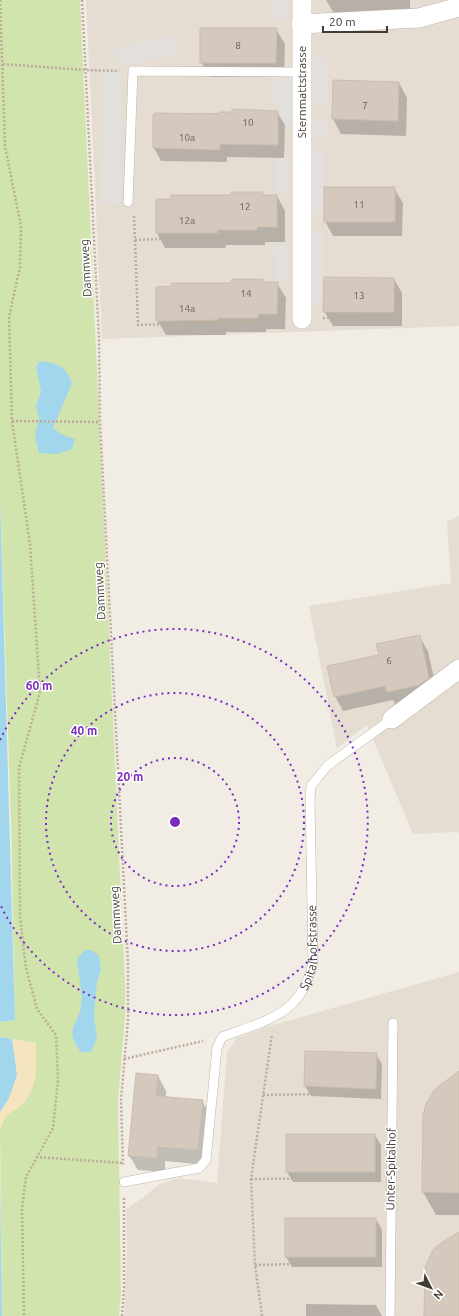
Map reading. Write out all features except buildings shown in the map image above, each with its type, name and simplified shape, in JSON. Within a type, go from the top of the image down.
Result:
[{"type":"street","name":"Sternmattstrasse","points":[[302,0],[302,319]]},
{"type":"street","points":[[301,24],[419,18],[459,7]]},
{"type":"street","name":"Spitalhofstrasse","points":[[392,719],[459,669]]},
{"type":"lane","points":[[128,202],[134,71],[301,72]]},
{"type":"lane","name":"Spitalhofstrasse","points":[[222,1037],[274,1018],[288,1009],[300,997],[310,980],[313,962],[311,786],[327,766],[392,719]]},
{"type":"lane","name":"Unter-Spitalhof","points":[[390,1316],[393,1022]]},
{"type":"lane","points":[[124,1182],[199,1168],[206,1160],[217,1048],[222,1037]]},
{"type":"path","points":[[0,0],[4,64],[5,146],[21,226],[20,267],[9,317],[12,421],[30,544],[40,692],[32,724],[18,768],[20,916],[26,968],[37,1009],[56,1035],[58,1080],[53,1128],[26,1177],[22,1209],[24,1316]]},
{"type":"path","name":"Dammweg","points":[[82,0],[99,339],[100,422],[128,963],[128,1020],[121,1100],[124,1182],[124,1287],[122,1316]]},
{"type":"path","points":[[4,64],[85,70],[134,71]]},
{"type":"path","points":[[128,202],[134,207],[138,325],[398,316]]},
{"type":"path","points":[[135,240],[302,233]]},
{"type":"path","points":[[12,421],[100,422]]},
{"type":"path","points":[[262,1316],[255,1265],[251,1179],[274,1018]]},
{"type":"path","points":[[124,1059],[222,1037]]},
{"type":"path","points":[[263,1095],[392,1092]]},
{"type":"path","points":[[36,1157],[123,1163]]},
{"type":"path","points":[[251,1179],[391,1178]]},
{"type":"path","points":[[255,1265],[390,1262]]},
{"type":"shaded area","points":[[86,0],[459,0],[459,326],[102,339]]},
{"type":"shaded area","points":[[274,0],[288,0],[289,18],[274,19]]},
{"type":"shaded area","points":[[172,34],[180,54],[121,66],[113,49],[126,44],[127,46],[141,40],[143,43],[156,36],[158,39]]},
{"type":"shaded area","points":[[311,58],[326,58],[326,104],[311,104]]},
{"type":"shaded area","points":[[103,72],[122,72],[120,204],[101,203]]},
{"type":"shaded area","points":[[272,78],[294,78],[295,125],[279,125],[279,105],[272,105]]},
{"type":"shaded area","points":[[310,121],[327,121],[327,137],[310,137]]},
{"type":"shaded area","points":[[311,149],[324,149],[323,214],[310,214]]},
{"type":"shaded area","points":[[275,157],[289,157],[288,193],[275,193]]},
{"type":"shaded area","points":[[311,232],[323,232],[322,304],[310,304]]},
{"type":"shaded area","points":[[287,242],[288,280],[275,280],[274,243]]},
{"type":"shaded area","points":[[459,516],[459,835],[458,832],[413,834],[367,725],[337,748],[309,606],[451,583],[447,522]]},
{"type":"shaded area","points":[[459,972],[459,1316],[124,1316],[127,1252],[126,1210],[160,1184],[179,1178],[217,1183],[227,1052],[237,1038],[266,1027]]},
{"type":"green space","points":[[0,0],[80,0],[125,983],[125,1017],[118,1101],[121,1293],[119,1316],[2,1316],[0,1129],[5,1116],[24,1103],[36,1068],[36,1043],[0,1037],[0,1022],[15,1020],[11,822],[0,496]]},
{"type":"sand","points":[[12,1039],[36,1043],[36,1074],[29,1096],[20,1106],[5,1118],[0,1129],[0,1112],[9,1098],[17,1075]]},
{"type":"water","points":[[40,361],[60,366],[67,372],[72,383],[53,428],[63,435],[75,439],[72,449],[57,454],[39,453],[35,436],[39,418],[36,407],[41,391],[36,367]]},
{"type":"water","points":[[0,496],[15,1020],[0,1022]]},
{"type":"water","points":[[85,950],[91,950],[99,956],[101,969],[97,982],[94,1017],[97,1038],[91,1052],[81,1052],[73,1038],[72,1032],[81,1006],[81,988],[77,959]]},
{"type":"water","points":[[0,1037],[12,1039],[17,1075],[9,1098],[0,1112]]},
{"type":"water","points":[[0,1179],[2,1316],[0,1316]]}]
